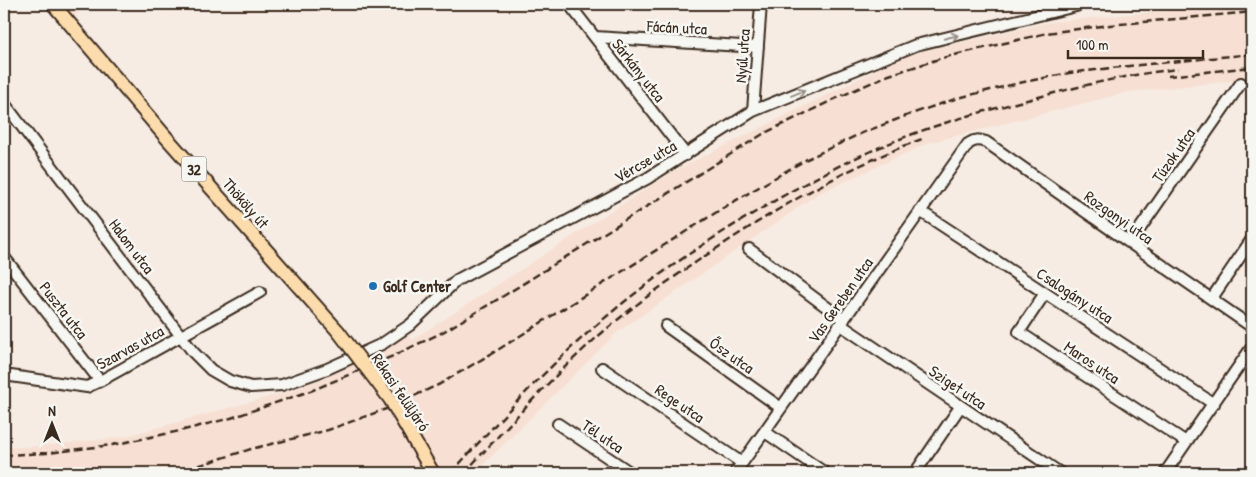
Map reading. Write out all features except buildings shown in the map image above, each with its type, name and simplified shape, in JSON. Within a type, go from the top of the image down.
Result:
[{"type":"main road","name":"Thököly út","points":[[53,4],[165,136],[338,331]]},
{"type":"main road","name":"Rékasi felüljáró","points":[[338,331],[390,399],[433,473]]},
{"type":"street","name":"Sárkány utca","points":[[569,4],[686,155]]},
{"type":"street","name":"Nyúl utca","points":[[753,111],[761,4]]},
{"type":"street","name":"Vércse utca","points":[[252,387],[282,385],[327,369],[382,344],[410,324],[457,280],[639,182],[686,155],[753,111],[916,46],[1076,5]]},
{"type":"street","name":"Fácán utca","points":[[595,37],[758,47]]},
{"type":"street","name":"Túzok utca","points":[[1130,244],[1241,83]]},
{"type":"street","name":"Halom utca","points":[[4,103],[193,352],[211,370],[230,381],[252,387]]},
{"type":"street","name":"Rozgonyi utca","points":[[968,144],[979,140],[986,142],[1130,244],[1252,327]]},
{"type":"street","name":"Vas Gereben utca","points":[[735,473],[968,144]]},
{"type":"street","name":"Csalogány utca","points":[[920,211],[1214,404]]},
{"type":"street","points":[[1212,298],[1252,239]]},
{"type":"street","name":"Sziget utca","points":[[749,249],[842,322],[960,407],[1060,473]]},
{"type":"street","name":"Puszta utca","points":[[4,258],[100,381]]},
{"type":"street","name":"Szarvas utca","points":[[4,375],[87,387],[260,292]]},
{"type":"street","name":"Maros utca","points":[[1045,293],[1019,332],[1186,442]]},
{"type":"street","name":"Ősz utca","points":[[666,326],[782,408]]},
{"type":"street","points":[[1165,473],[1252,347]]},
{"type":"street","name":"Rege utca","points":[[602,368],[742,464]]},
{"type":"street","points":[[915,473],[960,407]]},
{"type":"street","name":"Tél utca","points":[[558,424],[630,473]]},
{"type":"street","points":[[765,432],[825,473]]},
{"type":"shaded area","points":[[53,4],[90,4],[67,22]]},
{"type":"shaded area","points":[[1235,4],[1252,4],[1252,79],[1129,92],[928,143],[818,194],[618,332],[476,473],[4,473],[4,448],[123,437],[286,392],[341,371],[404,330],[412,340],[670,173],[906,55],[1049,22]]},
{"type":"railway","points":[[4,455],[47,453],[112,445],[180,431],[231,418],[313,390],[393,356],[441,333],[505,295],[763,134],[886,76],[942,58],[1047,33],[1110,25],[1252,12]]},
{"type":"railway","points":[[175,473],[251,449],[328,430],[386,409],[440,384],[496,351],[728,205],[807,159],[862,133],[958,98],[1019,83],[1069,73],[1252,54]]},
{"type":"railway","points":[[1168,76],[1252,67]]},
{"type":"railway","points":[[451,473],[548,370],[603,320],[667,269],[712,239],[793,190],[882,146],[951,121],[1091,84],[1178,69]]},
{"type":"railway","points":[[464,473],[538,394],[582,351],[621,317],[663,285],[728,241],[798,198],[871,160],[922,139]]},
{"type":"place","name":"Golf Center","points":[[373,286]]}]
